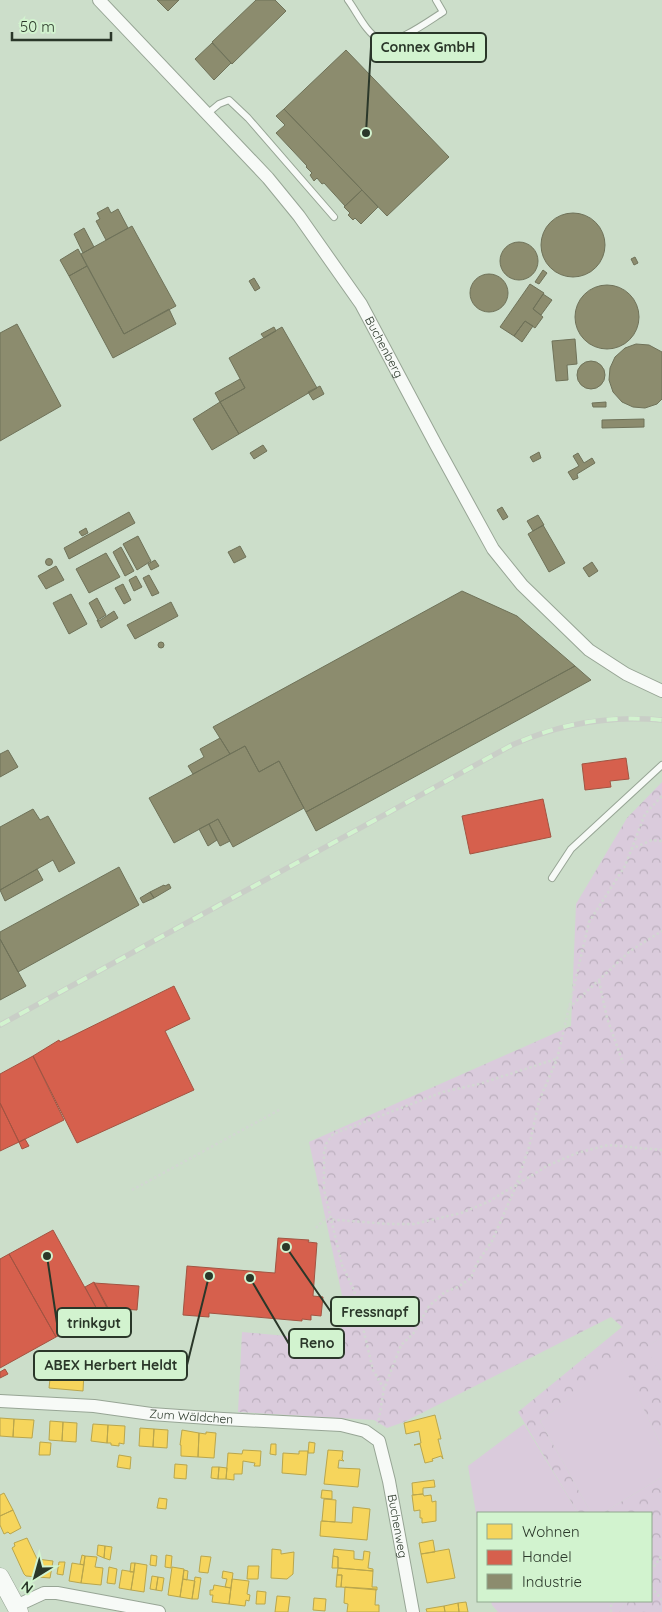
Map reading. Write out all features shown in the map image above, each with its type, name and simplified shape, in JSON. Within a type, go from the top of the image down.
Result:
[{"type":"street","name":"Buchenberg","points":[[98,0],[268,178],[299,216],[361,304],[493,549],[522,584],[589,650],[626,674],[662,691]]},
{"type":"street","name":"Zum Wäldchen","points":[[0,1400],[94,1406],[151,1414],[341,1425],[365,1431],[376,1439]]},
{"type":"street","name":"Buchenweg","points":[[376,1439],[389,1481],[413,1612]]},
{"type":"street","points":[[0,1577],[17,1609],[44,1593],[57,1593],[158,1612]]},
{"type":"lane","points":[[348,0],[372,34],[381,41],[393,42],[443,12],[436,0]]},
{"type":"lane","points":[[207,114],[219,104],[229,100],[248,118],[334,217]]},
{"type":"lane","points":[[552,878],[571,848],[662,765]]},
{"type":"path","points":[[376,1439],[384,1389],[401,1345],[413,1334],[429,1306],[445,1292],[458,1287],[471,1278],[476,1263],[492,1241],[516,1186],[529,1147],[539,1101],[557,1059],[590,922],[625,866],[645,814],[662,796]]},
{"type":"path","points":[[631,849],[652,840],[662,840]]},
{"type":"path","points":[[569,1008],[630,951],[662,931]]},
{"type":"path","points":[[598,981],[607,1018],[623,1062]]},
{"type":"path","points":[[384,1389],[373,1370],[354,1290],[342,1265],[336,1243],[324,1190],[323,1160],[326,1144],[333,1134],[444,1092],[479,1084],[557,1059]]},
{"type":"path","points":[[132,1190],[281,1109]]},
{"type":"path","points":[[316,1228],[325,1219],[414,1224],[461,1213],[488,1202],[554,1163],[577,1153],[608,1145],[662,1150]]},
{"type":"path","points":[[652,1570],[662,1555]]},
{"type":"path","points":[[652,1588],[662,1600]]},
{"type":"green space","points":[[662,782],[662,1337],[647,1347],[662,1380],[662,1448],[620,1358],[540,1421],[590,1512],[577,1512],[518,1412],[622,1327],[611,1317],[404,1422],[387,1428],[374,1420],[238,1412],[242,1332],[340,1341],[343,1300],[309,1142],[571,1026],[576,904],[627,818]]},
{"type":"green space","points":[[662,1337],[662,1380],[646,1347]]},
{"type":"green space","points":[[620,1357],[662,1448],[662,1477],[605,1512],[590,1512],[540,1421]]},
{"type":"green space","points":[[524,1424],[577,1512],[477,1512],[477,1519],[468,1466]]},
{"type":"green space","points":[[662,1477],[662,1612],[619,1612],[626,1602],[652,1602],[652,1512],[605,1512]]},
{"type":"green space","points":[[491,1602],[626,1602],[619,1612],[498,1612]]},
{"type":"building: Wohnen","points":[[51,1370],[84,1373],[83,1391],[49,1388]]},
{"type":"building: Wohnen","points":[[435,1415],[441,1439],[438,1439],[443,1459],[441,1456],[425,1463],[420,1444],[414,1445],[421,1443],[419,1431],[406,1434],[404,1423]]},
{"type":"building: Wohnen","points":[[0,1418],[14,1419],[13,1437],[0,1436]]},
{"type":"building: Wohnen","points":[[14,1419],[34,1420],[32,1438],[13,1437]]},
{"type":"building: Wohnen","points":[[50,1421],[63,1422],[62,1441],[49,1440]]},
{"type":"building: Wohnen","points":[[63,1422],[77,1423],[76,1442],[62,1441]]},
{"type":"building: Wohnen","points":[[93,1424],[108,1425],[107,1443],[91,1441]]},
{"type":"building: Wohnen","points":[[108,1425],[125,1426],[124,1444],[119,1443],[119,1446],[107,1443]]},
{"type":"building: Wohnen","points":[[140,1428],[154,1429],[153,1447],[139,1446]]},
{"type":"building: Wohnen","points":[[154,1429],[168,1430],[167,1448],[153,1447]]},
{"type":"building: Wohnen","points":[[182,1430],[199,1433],[198,1457],[181,1456]]},
{"type":"building: Wohnen","points":[[206,1432],[216,1433],[214,1458],[198,1457],[199,1433],[206,1434]]},
{"type":"building: Wohnen","points":[[40,1442],[51,1443],[50,1455],[39,1455]]},
{"type":"building: Wohnen","points":[[309,1442],[315,1443],[314,1453],[308,1453]]},
{"type":"building: Wohnen","points":[[271,1444],[276,1444],[276,1455],[270,1454]]},
{"type":"building: Wohnen","points":[[243,1450],[261,1451],[260,1466],[254,1466],[255,1463],[243,1461],[242,1474],[234,1474],[234,1480],[226,1479],[228,1453],[242,1454]]},
{"type":"building: Wohnen","points":[[328,1450],[343,1451],[342,1459],[344,1461],[339,1460],[338,1468],[360,1469],[358,1487],[324,1484]]},
{"type":"building: Wohnen","points":[[299,1451],[308,1451],[306,1475],[282,1473],[283,1453],[299,1454]]},
{"type":"building: Wohnen","points":[[119,1455],[131,1457],[130,1469],[117,1467]]},
{"type":"building: Wohnen","points":[[175,1464],[187,1465],[186,1479],[174,1478]]},
{"type":"building: Wohnen","points":[[212,1467],[219,1467],[218,1479],[211,1478]]},
{"type":"building: Wohnen","points":[[219,1467],[227,1468],[226,1479],[218,1479]]},
{"type":"building: Wohnen","points":[[434,1480],[435,1487],[423,1488],[423,1494],[413,1495],[412,1483]]},
{"type":"building: Wohnen","points":[[322,1490],[332,1491],[332,1499],[321,1498]]},
{"type":"building: Wohnen","points":[[4,1493],[13,1510],[0,1516],[0,1495]]},
{"type":"building: Wohnen","points":[[423,1494],[424,1496],[431,1495],[432,1502],[436,1501],[436,1521],[422,1523],[420,1510],[414,1511],[412,1495]]},
{"type":"building: Wohnen","points":[[159,1498],[167,1499],[166,1509],[157,1508]]},
{"type":"building: Wohnen","points":[[324,1499],[336,1500],[335,1522],[322,1521]]},
{"type":"building: Wohnen","points":[[353,1507],[370,1509],[367,1540],[320,1536],[321,1521],[352,1523]]},
{"type":"building: Wohnen","points":[[13,1510],[21,1528],[10,1534],[8,1532],[4,1534],[0,1525],[0,1516]]},
{"type":"building: Wohnen","points":[[27,1538],[37,1559],[53,1561],[50,1578],[26,1576],[24,1574],[12,1548],[15,1546],[14,1543]]},
{"type":"building: Wohnen","points":[[433,1540],[435,1552],[421,1554],[419,1543]]},
{"type":"building: Wohnen","points":[[98,1545],[105,1546],[104,1558],[97,1555]]},
{"type":"building: Wohnen","points":[[105,1546],[112,1547],[110,1560],[104,1558]]},
{"type":"building: Wohnen","points":[[272,1549],[281,1550],[281,1554],[294,1552],[293,1574],[287,1579],[271,1578]]},
{"type":"building: Wohnen","points":[[334,1549],[354,1551],[354,1559],[363,1560],[364,1551],[370,1552],[368,1568],[373,1569],[373,1571],[338,1568],[338,1557],[333,1556]]},
{"type":"building: Wohnen","points":[[449,1549],[455,1578],[427,1583],[421,1554]]},
{"type":"building: Wohnen","points":[[82,1555],[85,1556],[84,1565],[80,1564]]},
{"type":"building: Wohnen","points":[[151,1555],[157,1556],[156,1566],[150,1565]]},
{"type":"building: Wohnen","points":[[166,1555],[172,1556],[171,1568],[165,1567]]},
{"type":"building: Wohnen","points":[[85,1556],[97,1557],[95,1567],[103,1568],[101,1585],[81,1583]]},
{"type":"building: Wohnen","points":[[201,1556],[211,1557],[208,1573],[199,1572]]},
{"type":"building: Wohnen","points":[[333,1556],[338,1557],[338,1568],[332,1568]]},
{"type":"building: Wohnen","points":[[59,1562],[65,1562],[63,1575],[57,1574]]},
{"type":"building: Wohnen","points":[[72,1563],[84,1565],[81,1583],[69,1581]]},
{"type":"building: Wohnen","points":[[131,1563],[135,1563],[134,1572],[130,1572]]},
{"type":"building: Wohnen","points":[[135,1563],[147,1565],[144,1592],[131,1590]]},
{"type":"building: Wohnen","points":[[248,1566],[259,1566],[258,1579],[247,1579]]},
{"type":"building: Wohnen","points":[[109,1567],[117,1569],[115,1584],[107,1583]]},
{"type":"building: Wohnen","points":[[172,1567],[184,1569],[180,1597],[168,1595]]},
{"type":"building: Wohnen","points":[[338,1568],[373,1571],[372,1587],[377,1587],[377,1590],[341,1587],[342,1575],[337,1575]]},
{"type":"building: Wohnen","points":[[122,1570],[134,1572],[131,1590],[119,1588]]},
{"type":"building: Wohnen","points":[[184,1570],[188,1571],[187,1580],[183,1579]]},
{"type":"building: Wohnen","points":[[223,1571],[233,1573],[231,1588],[225,1587],[227,1579],[222,1578]]},
{"type":"building: Wohnen","points":[[337,1575],[342,1575],[341,1587],[336,1587]]},
{"type":"building: Wohnen","points":[[152,1576],[158,1577],[156,1590],[150,1589]]},
{"type":"building: Wohnen","points":[[158,1577],[164,1578],[162,1591],[156,1590]]},
{"type":"building: Wohnen","points":[[195,1577],[201,1578],[198,1599],[192,1599]]},
{"type":"building: Wohnen","points":[[183,1579],[195,1581],[192,1599],[180,1597]]},
{"type":"building: Wohnen","points":[[232,1579],[249,1581],[247,1594],[250,1595],[249,1601],[246,1600],[245,1606],[229,1604]]},
{"type":"building: Wohnen","points":[[214,1585],[231,1588],[229,1604],[212,1602],[213,1595],[210,1595],[210,1590],[213,1590]]},
{"type":"building: Wohnen","points":[[345,1587],[376,1589],[375,1605],[379,1605],[379,1612],[347,1612],[348,1604],[344,1603]]},
{"type":"building: Wohnen","points":[[257,1591],[266,1592],[265,1604],[256,1604]]},
{"type":"building: Wohnen","points":[[277,1596],[290,1597],[288,1612],[275,1612]]},
{"type":"building: Wohnen","points":[[314,1598],[326,1599],[325,1611],[313,1610]]},
{"type":"building: Wohnen","points":[[466,1602],[468,1612],[459,1612],[458,1603]]},
{"type":"building: Wohnen","points":[[458,1603],[459,1612],[445,1612],[444,1606]]},
{"type":"building: Wohnen","points":[[444,1606],[445,1612],[427,1612],[426,1609]]},
{"type":"building: Handel","points":[[626,758],[629,779],[610,781],[611,787],[585,790],[582,764]]},
{"type":"building: Handel","points":[[543,799],[551,837],[470,854],[462,816]]},
{"type":"building: Handel","points":[[174,986],[190,1019],[165,1031],[194,1090],[77,1143],[33,1056],[59,1040],[60,1042]]},
{"type":"building: Handel","points":[[33,1056],[64,1120],[19,1142],[0,1103],[0,1074]]},
{"type":"building: Handel","points":[[0,1103],[19,1142],[0,1151]]},
{"type":"building: Handel","points":[[25,1139],[29,1146],[22,1149],[19,1142]]},
{"type":"building: Handel","points":[[53,1230],[99,1313],[56,1337],[9,1254]]},
{"type":"building: Handel","points":[[278,1238],[309,1240],[308,1242],[317,1243],[313,1296],[323,1297],[321,1316],[311,1315],[311,1320],[302,1319],[302,1321],[209,1313],[209,1317],[183,1315],[187,1266],[275,1273]]},
{"type":"building: Handel","points":[[9,1254],[56,1337],[0,1368],[0,1259]]},
{"type":"building: Handel","points":[[94,1282],[108,1308],[99,1313],[85,1287]]},
{"type":"building: Handel","points":[[94,1283],[139,1286],[137,1310],[107,1308]]},
{"type":"building: Handel","points":[[5,1369],[8,1374],[0,1378],[0,1372]]},
{"type":"building: Industrie","points":[[157,0],[179,0],[168,11]]},
{"type":"building: Industrie","points":[[256,0],[275,0],[286,11],[232,64],[212,42]]},
{"type":"building: Industrie","points":[[212,43],[231,63],[214,80],[195,59]]},
{"type":"building: Industrie","points":[[346,50],[449,157],[387,216],[284,109]]},
{"type":"building: Industrie","points":[[284,109],[362,190],[345,206],[324,183],[322,184],[317,178],[314,181],[310,175],[312,173],[307,166],[276,133],[285,125],[276,116]]},
{"type":"building: Industrie","points":[[362,190],[378,207],[361,224],[355,218],[353,220],[348,215],[350,213],[344,207]]},
{"type":"building: Industrie","points":[[108,207],[111,213],[118,209],[128,228],[106,240],[96,221],[100,219],[97,213]]},
{"type":"building: Industrie","points":[[573,213],[591,218],[596,222],[600,227],[605,245],[600,263],[596,268],[591,272],[573,277],[555,272],[550,268],[546,263],[541,245],[546,227],[550,222],[555,218]]},
{"type":"building: Industrie","points":[[132,226],[176,306],[124,334],[81,254]]},
{"type":"building: Industrie","points":[[84,228],[94,247],[83,253],[74,234]]},
{"type":"building: Industrie","points":[[519,242],[533,247],[538,261],[533,275],[519,280],[505,275],[500,261],[505,247]]},
{"type":"building: Industrie","points":[[78,249],[87,266],[69,276],[60,260]]},
{"type":"building: Industrie","points":[[635,257],[638,263],[634,265],[631,259]]},
{"type":"building: Industrie","points":[[87,266],[124,334],[169,309],[176,324],[113,358],[69,276]]},
{"type":"building: Industrie","points":[[543,270],[547,273],[539,284],[535,282]]},
{"type":"building: Industrie","points":[[489,274],[503,279],[508,293],[503,307],[489,312],[475,307],[470,293],[475,279]]},
{"type":"building: Industrie","points":[[254,278],[260,288],[255,291],[249,281]]},
{"type":"building: Industrie","points":[[530,284],[544,293],[533,309],[543,317],[535,328],[525,321],[514,336],[500,327]]},
{"type":"building: Industrie","points":[[607,285],[619,287],[630,294],[637,305],[639,317],[637,329],[630,340],[619,347],[607,349],[595,347],[584,340],[577,329],[575,317],[577,305],[584,294],[595,287]]},
{"type":"building: Industrie","points":[[543,294],[552,300],[541,315],[533,309]]},
{"type":"building: Industrie","points":[[525,321],[533,326],[522,342],[514,336]]},
{"type":"building: Industrie","points":[[17,324],[61,406],[0,441],[0,333]]},
{"type":"building: Industrie","points":[[274,327],[276,331],[264,338],[261,334]]},
{"type":"building: Industrie","points":[[282,327],[317,388],[239,434],[220,402],[245,388],[229,358]]},
{"type":"building: Industrie","points":[[575,339],[577,364],[567,365],[568,380],[556,381],[552,341]]},
{"type":"building: Industrie","points":[[636,344],[649,345],[662,352],[662,399],[657,404],[645,408],[633,407],[622,402],[613,392],[609,380],[610,368],[615,357],[625,348]]},
{"type":"building: Industrie","points":[[591,361],[601,365],[605,375],[601,385],[591,389],[581,385],[577,375],[581,365]]},
{"type":"building: Industrie","points":[[240,379],[245,388],[220,402],[215,393]]},
{"type":"building: Industrie","points":[[320,386],[324,394],[313,400],[308,392]]},
{"type":"building: Industrie","points":[[220,402],[239,434],[212,450],[193,419]]},
{"type":"building: Industrie","points":[[606,402],[606,407],[593,407],[592,403]]},
{"type":"building: Industrie","points":[[644,419],[644,427],[602,428],[602,420]]},
{"type":"building: Industrie","points":[[263,445],[267,451],[254,459],[250,453]]},
{"type":"building: Industrie","points":[[539,452],[541,458],[533,462],[530,457]]},
{"type":"building: Industrie","points":[[578,453],[584,463],[592,458],[595,463],[577,474],[578,478],[573,480],[568,472],[579,466],[573,456]]},
{"type":"building: Industrie","points":[[502,507],[508,517],[503,520],[497,510]]},
{"type":"building: Industrie","points":[[129,512],[135,523],[69,559],[64,548]]},
{"type":"building: Industrie","points":[[538,515],[544,525],[533,531],[527,521]]},
{"type":"building: Industrie","points":[[543,525],[565,563],[549,572],[528,534]]},
{"type":"building: Industrie","points":[[86,528],[88,533],[82,536],[79,532]]},
{"type":"building: Industrie","points":[[138,536],[151,561],[137,570],[123,544]]},
{"type":"building: Industrie","points":[[240,546],[246,557],[234,563],[228,552]]},
{"type":"building: Industrie","points":[[121,547],[134,571],[125,576],[113,552]]},
{"type":"building: Industrie","points":[[106,553],[120,577],[89,593],[76,569]]},
{"type":"building: Industrie","points":[[49,558],[53,562],[49,566],[45,562]]},
{"type":"building: Industrie","points":[[155,560],[159,566],[151,570],[148,564]]},
{"type":"building: Industrie","points":[[592,562],[598,571],[589,577],[583,568]]},
{"type":"building: Industrie","points":[[56,566],[64,580],[46,589],[38,576]]},
{"type":"building: Industrie","points":[[149,575],[159,593],[152,596],[143,578]]},
{"type":"building: Industrie","points":[[136,576],[142,587],[134,591],[129,580]]},
{"type":"building: Industrie","points":[[123,584],[131,600],[124,604],[115,588]]},
{"type":"building: Industrie","points":[[462,591],[517,616],[575,666],[306,812],[279,761],[259,772],[245,746],[230,754],[213,727]]},
{"type":"building: Industrie","points":[[71,594],[87,624],[69,634],[53,603]]},
{"type":"building: Industrie","points":[[97,598],[106,615],[98,620],[89,603]]},
{"type":"building: Industrie","points":[[171,602],[178,616],[135,639],[127,625]]},
{"type":"building: Industrie","points":[[114,611],[118,618],[101,628],[97,620],[99,621]]},
{"type":"building: Industrie","points":[[161,642],[164,645],[161,648],[158,645]]},
{"type":"building: Industrie","points":[[575,666],[591,680],[316,831],[306,812]]},
{"type":"building: Industrie","points":[[220,738],[230,754],[193,774],[188,766],[204,757],[200,749]]},
{"type":"building: Industrie","points":[[245,746],[259,772],[279,761],[304,808],[233,847],[218,819],[174,843],[149,798]]},
{"type":"building: Industrie","points":[[8,750],[18,767],[0,777],[0,754]]},
{"type":"building: Industrie","points":[[33,809],[40,820],[48,816],[75,863],[59,872],[53,860],[0,890],[0,827]]},
{"type":"building: Industrie","points":[[218,819],[230,841],[220,846],[209,824]]},
{"type":"building: Industrie","points":[[209,824],[217,840],[208,846],[199,829]]},
{"type":"building: Industrie","points":[[119,867],[139,905],[18,972],[0,939],[0,932]]},
{"type":"building: Industrie","points":[[37,869],[43,880],[5,901],[0,890]]},
{"type":"building: Industrie","points":[[169,884],[171,888],[154,898],[150,892],[164,885]]},
{"type":"building: Industrie","points":[[150,892],[154,898],[143,903],[140,898]]},
{"type":"building: Industrie","points":[[0,939],[26,986],[0,1000]]},
{"type":"railway","points":[[0,1025],[512,745],[549,731],[586,722],[623,719],[662,720]]},
{"type":"place","name":"Connex GmbH","points":[[366,133]]},
{"type":"place","name":"Fressnapf","points":[[286,1247]]},
{"type":"place","name":"trinkgut","points":[[47,1256]]},
{"type":"place","name":"ABEX Herbert Heldt","points":[[209,1276]]},
{"type":"place","name":"Reno","points":[[250,1278]]}]
